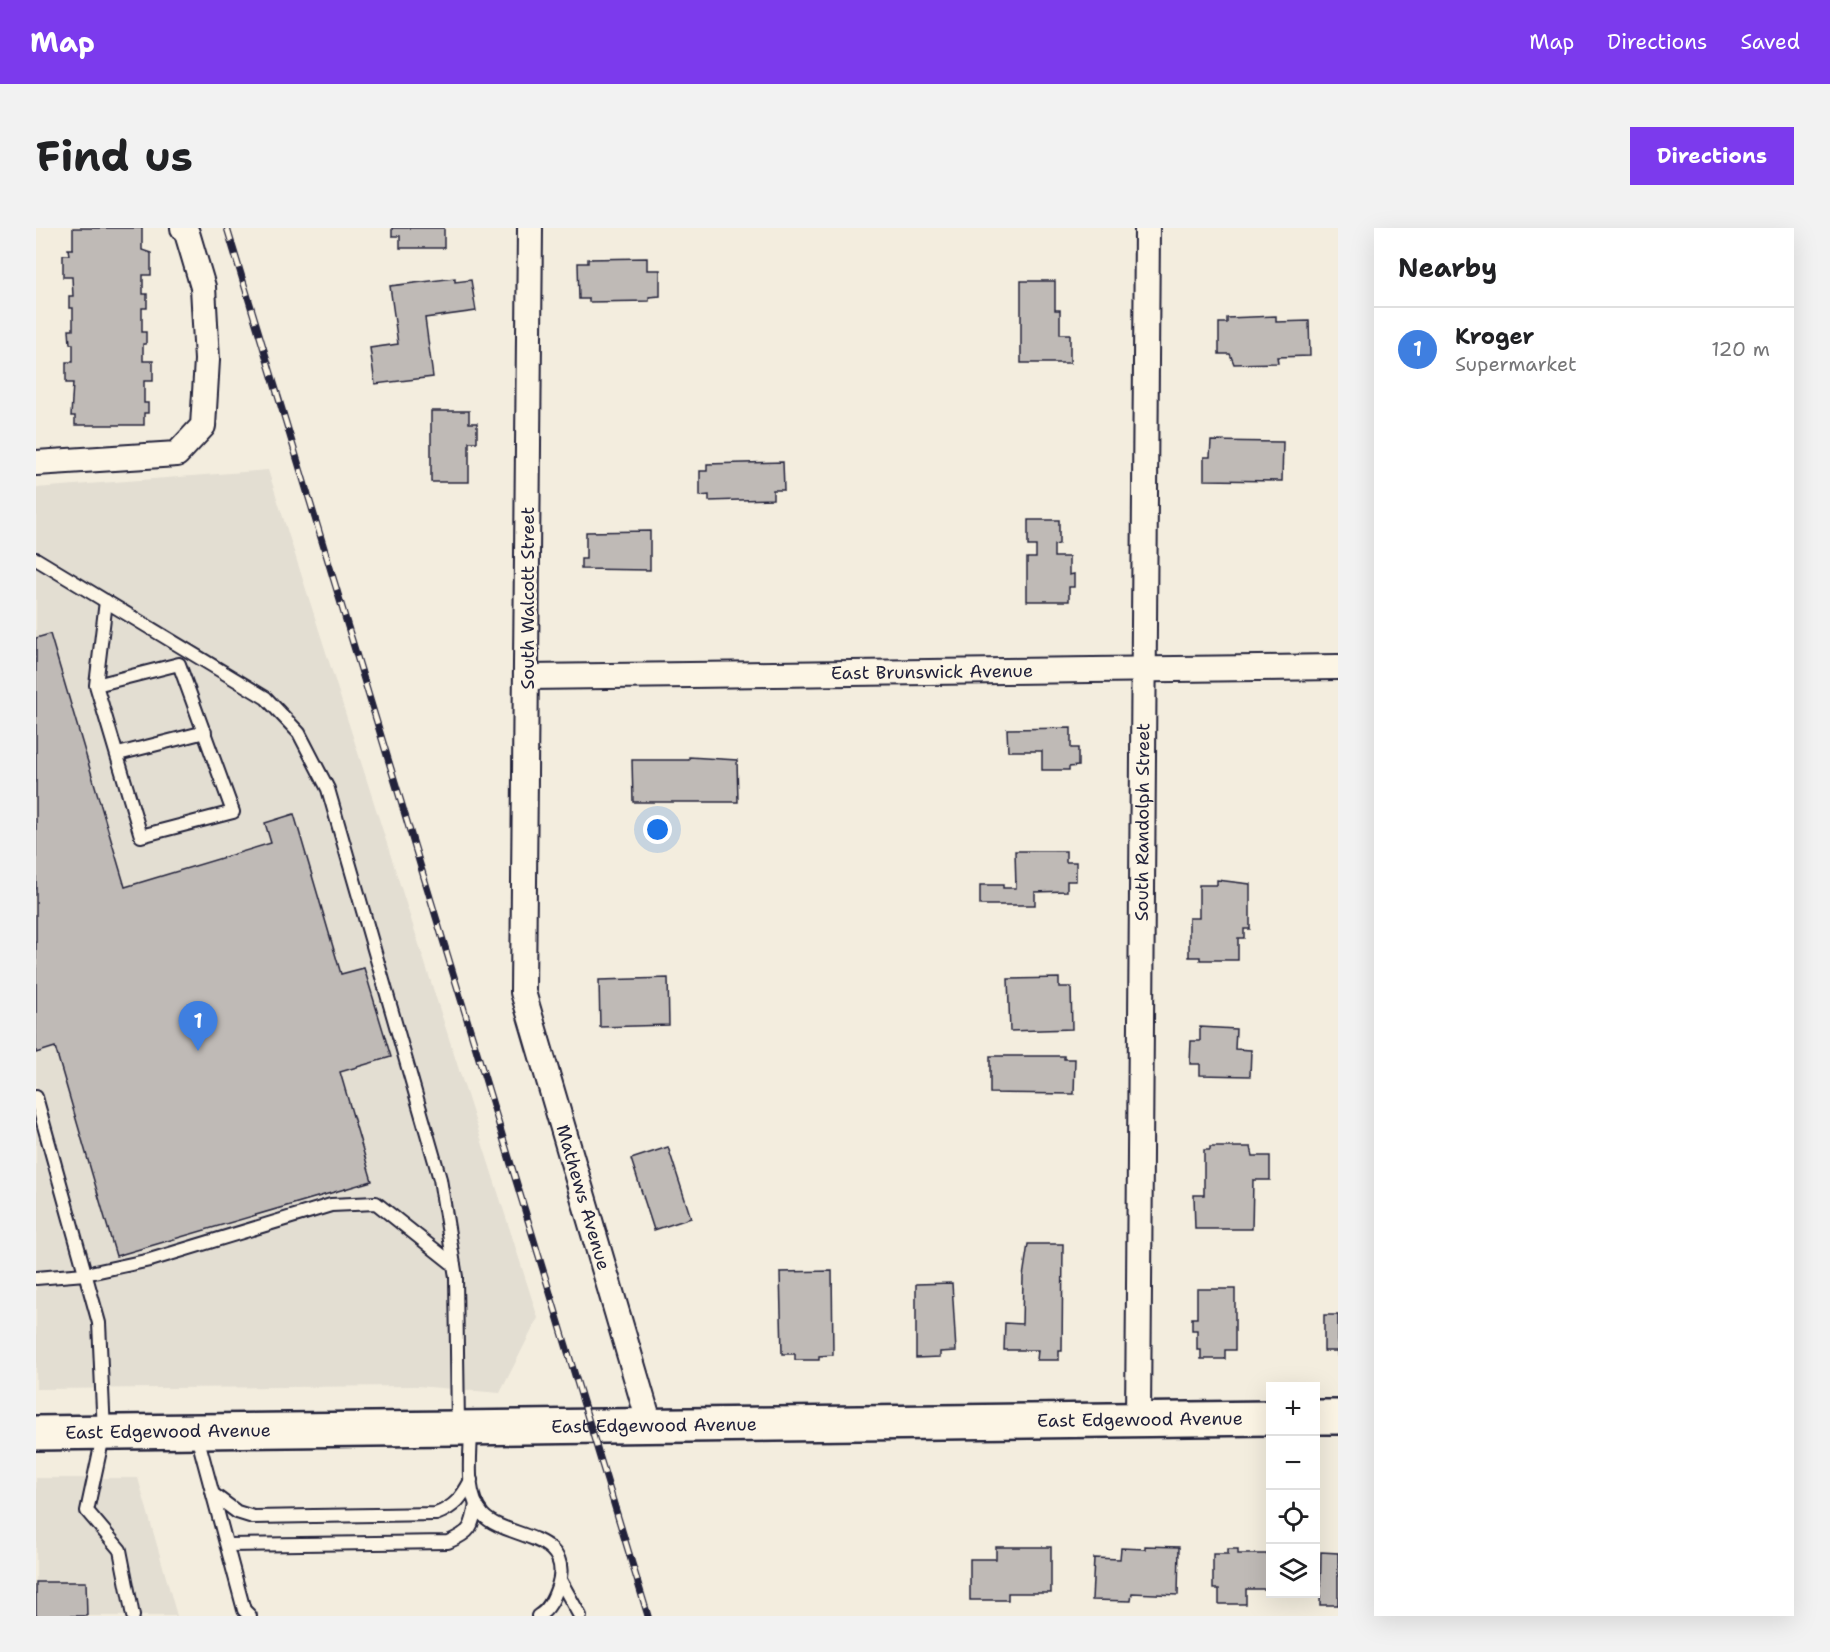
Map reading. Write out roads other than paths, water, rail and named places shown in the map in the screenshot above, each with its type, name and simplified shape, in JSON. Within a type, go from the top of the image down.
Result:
[{"type":"main road","points":[[1320,1417],[1338,1417]]},
{"type":"main road","name":"East Edgewood Avenue","points":[[36,1433],[1266,1418]]},
{"type":"street","points":[[36,463],[177,454],[203,426],[207,360],[203,287],[187,233],[183,228]]},
{"type":"street","name":"South Walcott Street","points":[[523,969],[530,228]]},
{"type":"street","name":"South Randolph Street","points":[[1138,1418],[1147,228]]},
{"type":"street","name":"East Brunswick Avenue","points":[[527,677],[1338,667]]},
{"type":"street","name":"Mathews Avenue","points":[[523,969],[523,992],[650,1425]]},
{"type":"lane","points":[[36,559],[266,698],[299,733],[328,789],[441,1179],[454,1265],[465,1428],[476,1503],[484,1516],[530,1535],[549,1546],[559,1562],[560,1580],[554,1599],[538,1616]]},
{"type":"lane","points":[[106,601],[96,685],[141,836],[233,812],[180,664],[177,644]]},
{"type":"lane","points":[[96,685],[180,664]]},
{"type":"lane","points":[[117,754],[205,732]]},
{"type":"lane","points":[[36,1098],[99,1323],[104,1432],[87,1511],[120,1550],[133,1616]]},
{"type":"lane","points":[[36,1278],[85,1274],[150,1260],[331,1205],[375,1203],[454,1265]]},
{"type":"lane","points":[[196,1431],[247,1614]]},
{"type":"lane","points":[[213,1494],[237,1512],[253,1516],[436,1514],[448,1510],[461,1499],[471,1480]]},
{"type":"lane","points":[[227,1545],[448,1542],[463,1535],[473,1526],[476,1503]]},
{"type":"lane","points":[[560,1580],[580,1616]]},
{"type":"railway","points":[[227,228],[648,1616]]},
{"type":"place","name":"Kroger","points":[[198,1051]]}]
